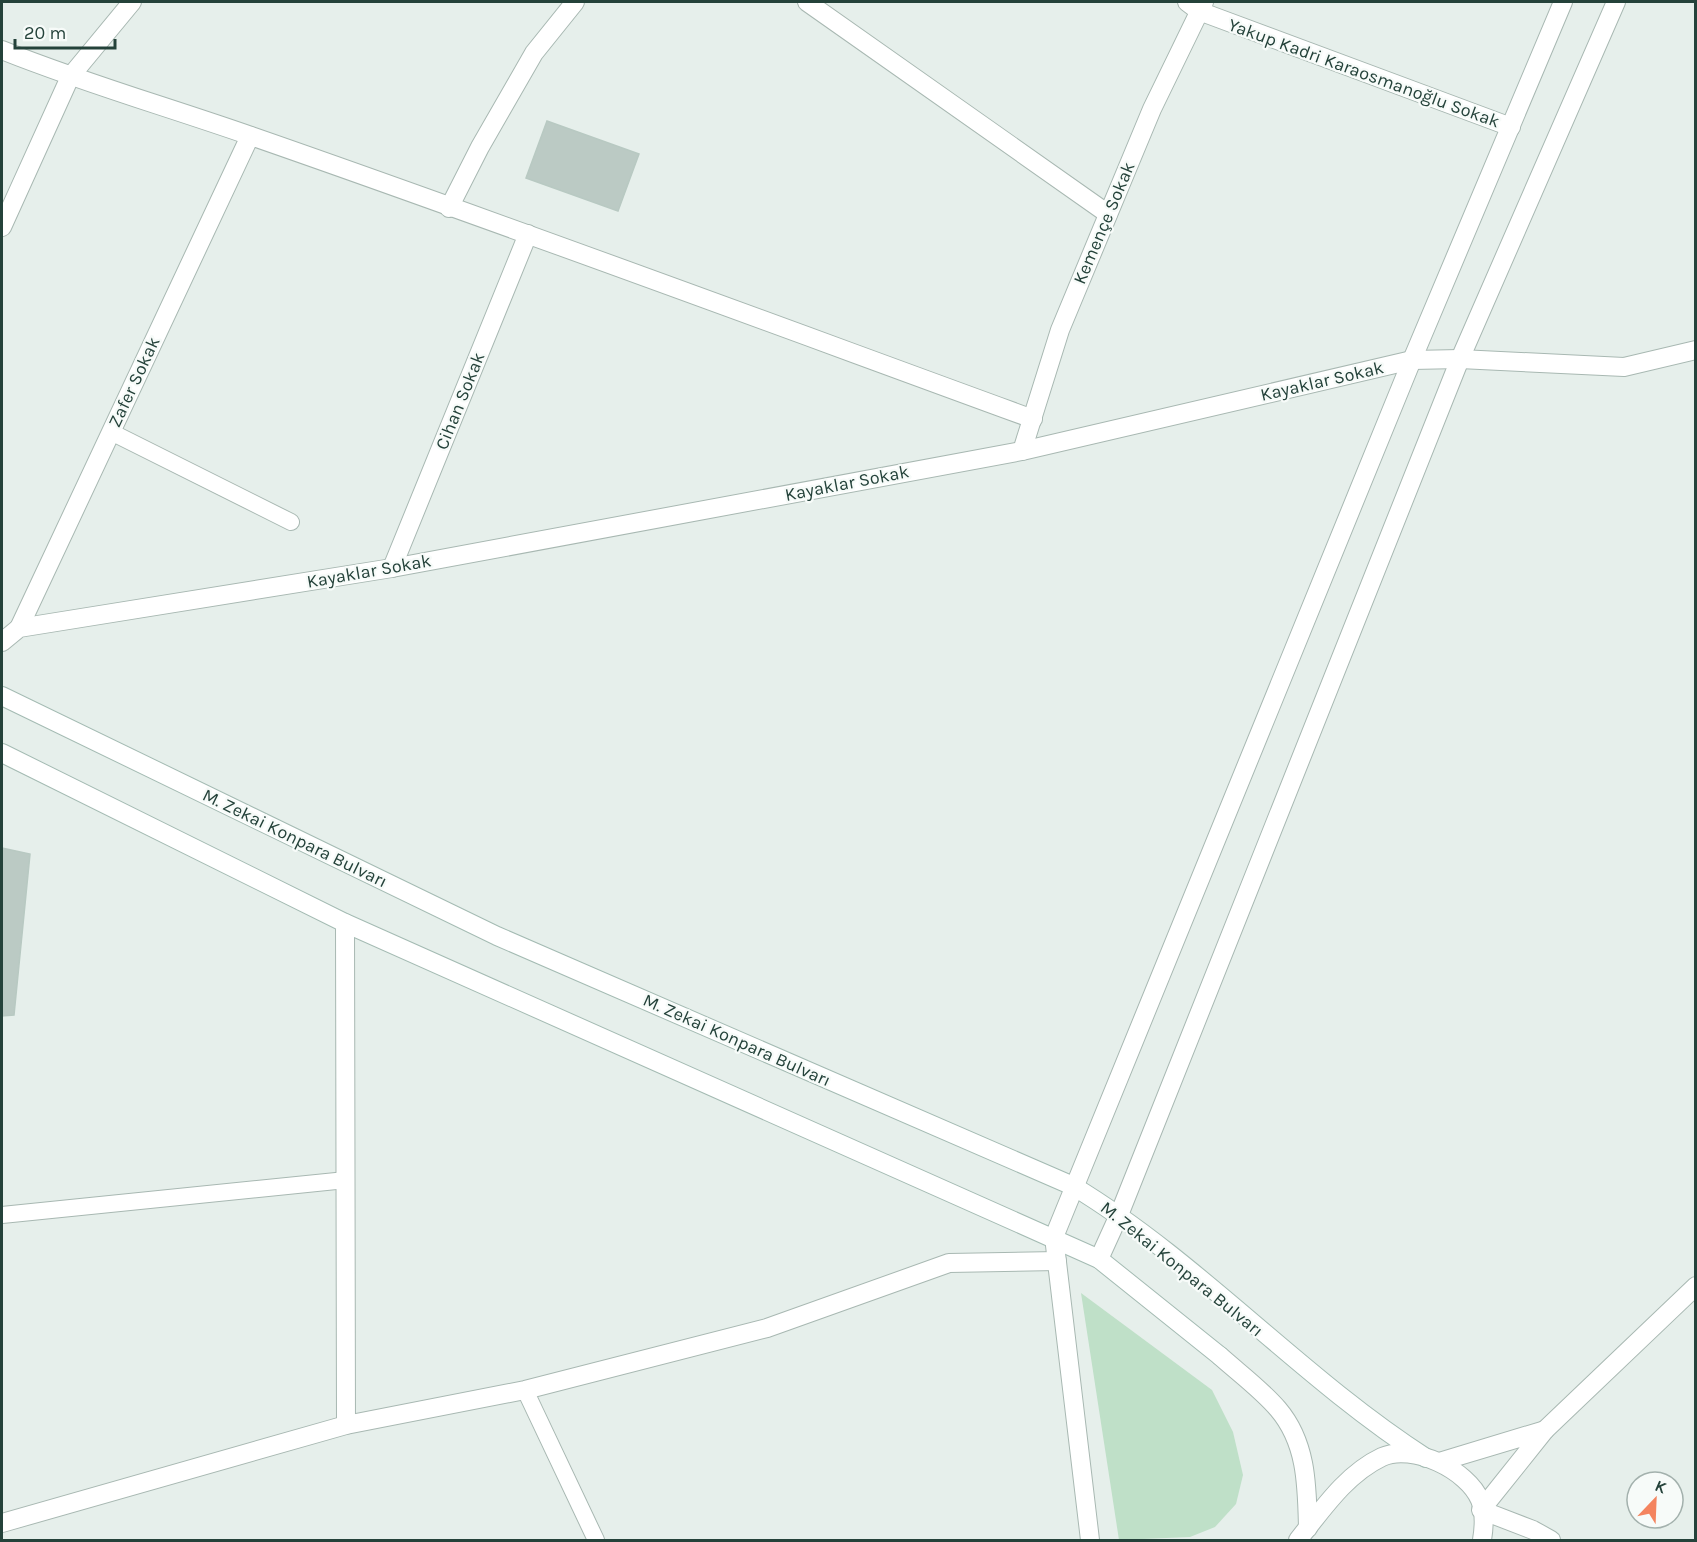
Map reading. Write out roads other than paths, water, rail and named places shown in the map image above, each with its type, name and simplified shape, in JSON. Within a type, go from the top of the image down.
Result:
[{"type":"street","points":[[2,227],[70,77],[132,2]]},
{"type":"street","points":[[449,208],[480,147],[534,53],[575,2]]},
{"type":"street","points":[[807,2],[1108,214]]},
{"type":"street","points":[[1090,1540],[1054,1237],[1412,360],[1563,2]]},
{"type":"street","points":[[1099,1259],[1119,1215],[1460,359],[1616,2]]},
{"type":"street","name":"Kemençe Sokak","points":[[1022,451],[1060,330],[1196,5]]},
{"type":"street","name":"Yakup Kadri Karaosmanoğlu Sokak","points":[[1196,5],[1511,127]]},
{"type":"street","points":[[2,50],[70,77],[250,136],[528,234],[1033,419]]},
{"type":"street","name":"Zafer Sokak","points":[[19,628],[250,136]]},
{"type":"street","name":"Cihan Sokak","points":[[392,568],[528,234]]},
{"type":"street","name":"Kayaklar Sokak","points":[[19,628],[392,568],[1022,451],[1412,360],[1460,359],[1624,367],[1695,350]]},
{"type":"street","points":[[2,642],[19,628]]},
{"type":"street","name":"M. Zekai Konpara Bulvarı","points":[[2,696],[497,936],[1073,1186],[1119,1215],[1348,1404],[1432,1460],[1464,1477],[1480,1499],[1481,1510]]},
{"type":"street","points":[[2,753],[345,923],[1099,1259],[1220,1356],[1278,1409],[1294,1433],[1304,1462],[1303,1534]]},
{"type":"street","points":[[345,923],[346,1425]]},
{"type":"street","points":[[2,1523],[346,1425],[525,1390],[767,1328],[949,1263],[1057,1261]]},
{"type":"street","points":[[1482,1540],[1484,1527],[1481,1510],[1545,1430],[1695,1286]]},
{"type":"street","points":[[1303,1534],[1331,1498],[1362,1468],[1384,1455],[1409,1454],[1432,1460],[1545,1430]]},
{"type":"street","points":[[1481,1510],[1533,1530],[1551,1540]]},
{"type":"lane","points":[[111,432],[291,522]]},
{"type":"lane","points":[[2,1215],[346,1180]]},
{"type":"lane","points":[[525,1390],[596,1540]]}]
